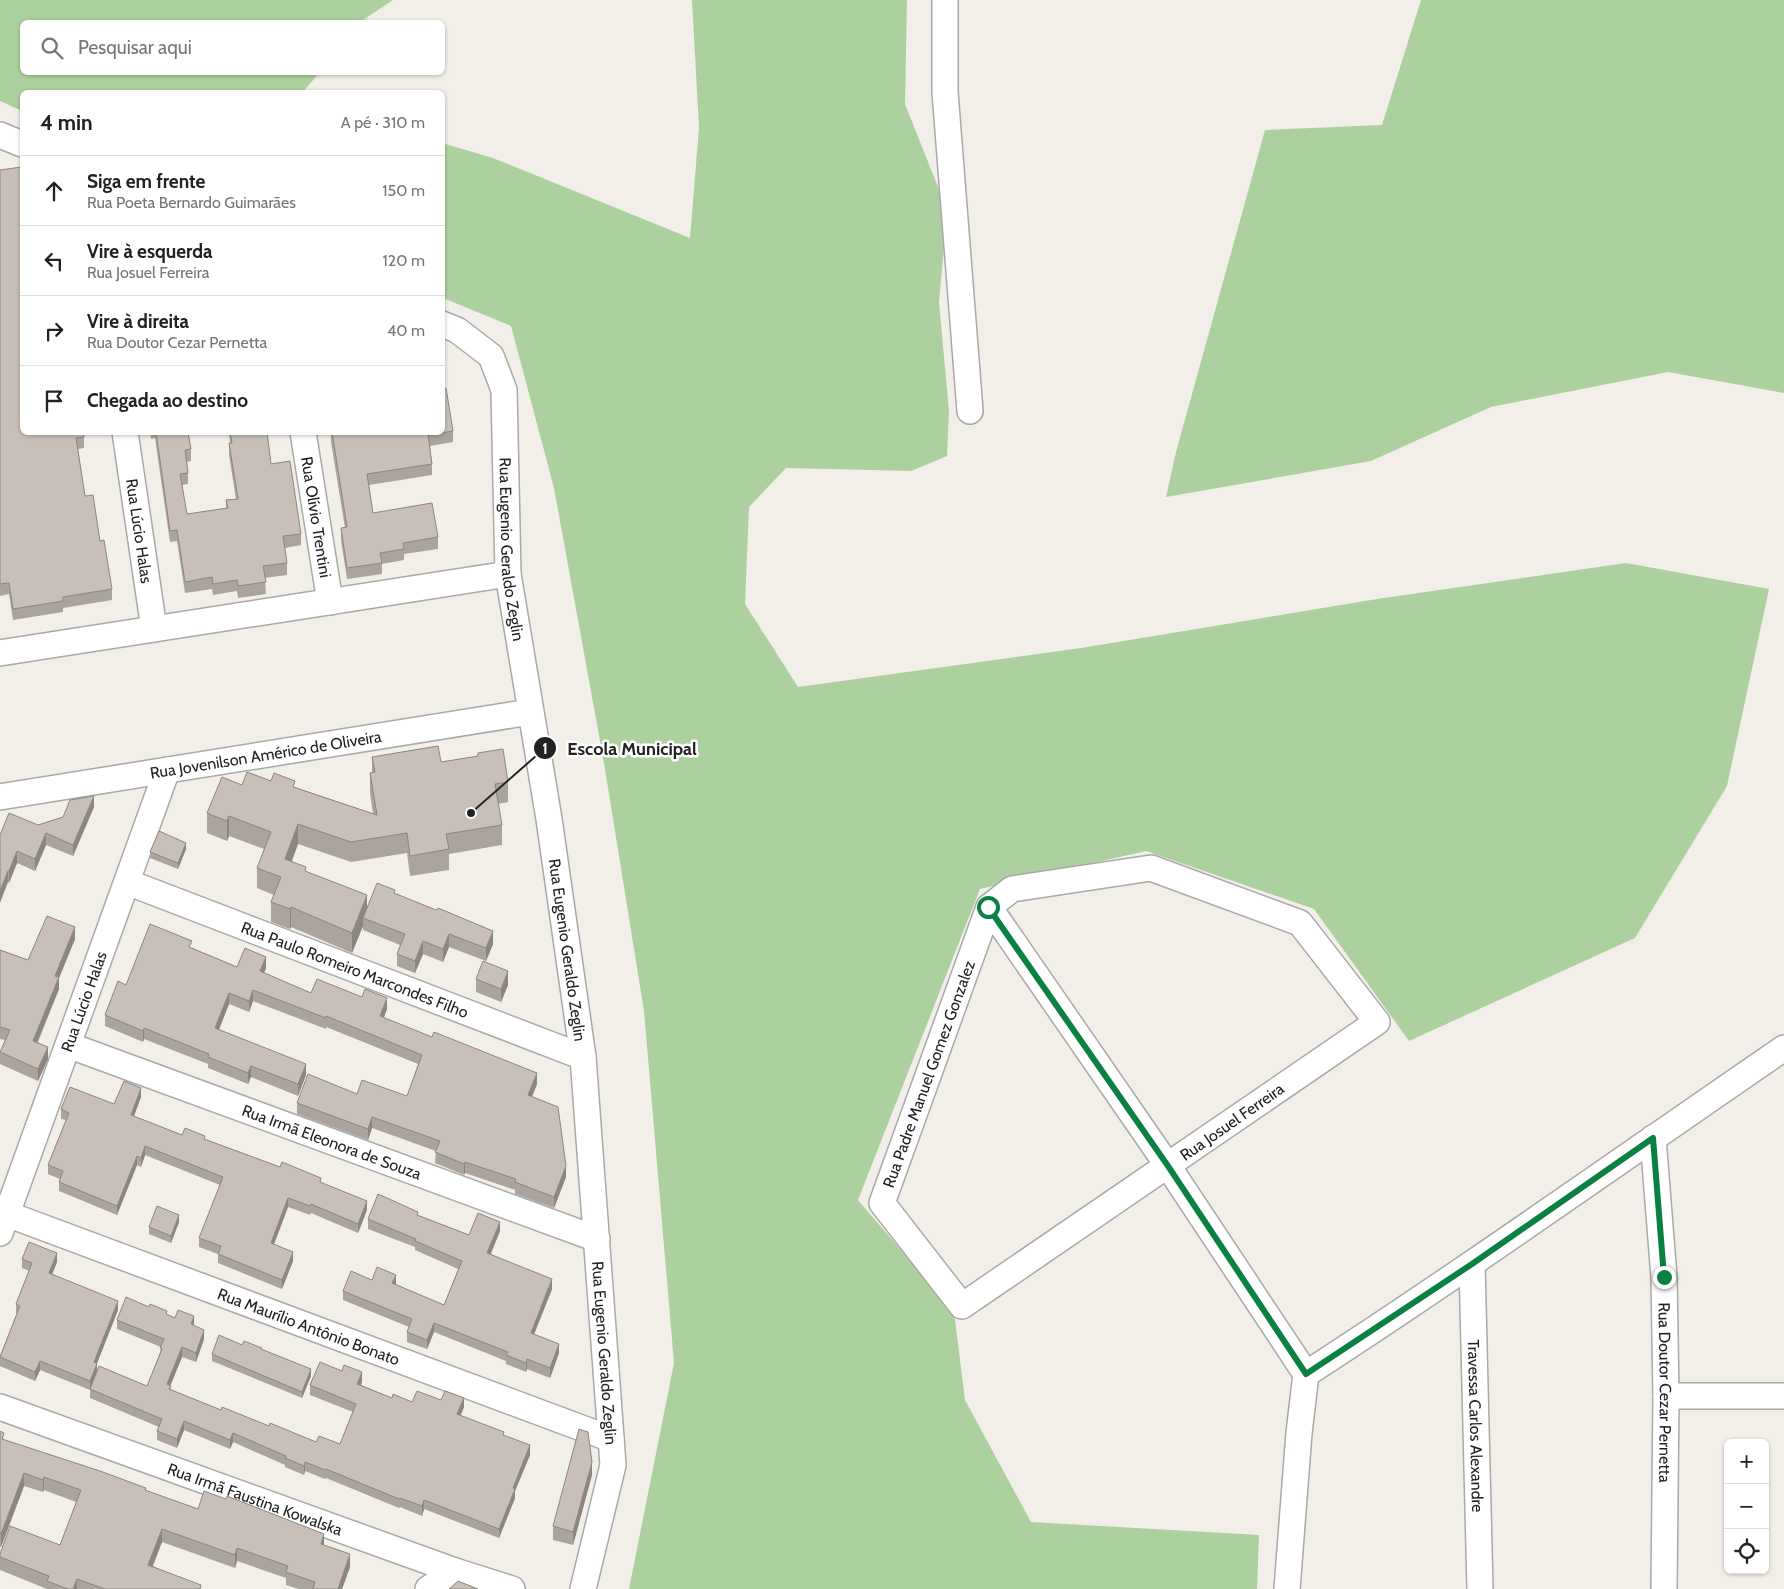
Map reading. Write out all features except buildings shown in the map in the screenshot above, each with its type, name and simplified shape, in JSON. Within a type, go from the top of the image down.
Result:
[{"type":"street","points":[[945,0],[946,92],[970,411]]},
{"type":"street","points":[[0,135],[20,143]]},
{"type":"street","name":"Rua Eugenio Geraldo Zeglin","points":[[450,327],[491,356],[504,390],[508,574],[549,818],[583,1057],[613,1465],[583,1589]]},
{"type":"street","name":"Rua Lúcio Halas","points":[[125,435],[154,629]]},
{"type":"street","name":"Rua Olívio Trentini","points":[[303,435],[330,602]]},
{"type":"street","points":[[0,653],[508,574]]},
{"type":"street","name":"Rua Jovenilson Américo de Oliveira","points":[[0,797],[530,712]]},
{"type":"street","name":"Rua Lúcio Halas","points":[[3,1224],[167,770]]},
{"type":"street","name":"Rua Josuel Ferreira","points":[[962,1306],[1377,1022],[1300,923],[1151,868],[1012,889],[988,907]]},
{"type":"street","name":"Rua Paulo Romeiro Marcondes Filho","points":[[127,882],[583,1057]]},
{"type":"street","points":[[988,907],[1168,1166],[1306,1374],[1299,1433],[1287,1589]]},
{"type":"street","name":"Rua Padre Manuel Gomez Gonzalez","points":[[962,1306],[882,1203],[988,907]]},
{"type":"street","name":"Rua Irmã Eleonora de Souza","points":[[68,1045],[597,1240]]},
{"type":"street","points":[[1306,1374],[1472,1264],[1784,1048]]},
{"type":"street","name":"Rua Doutor Cezar Pernetta","points":[[1653,1138],[1664,1277],[1666,1396],[1664,1589]]},
{"type":"street","name":"Rua Maurílio Antônio Bonato","points":[[3,1224],[612,1439]]},
{"type":"street","name":"Travessa Carlos Alexandre","points":[[1472,1264],[1480,1589]]},
{"type":"street","points":[[1666,1396],[1784,1396]]},
{"type":"street","name":"Rua Irmã Faustina Kowalska","points":[[0,1407],[455,1571],[512,1589]]},
{"type":"street","points":[[428,1589],[455,1571]]},
{"type":"green space","points":[[0,0],[393,0],[363,20],[20,20],[20,75],[317,75],[305,90],[20,90],[20,110],[0,101]]},
{"type":"green space","points":[[692,0],[907,0],[905,104],[942,197],[945,236],[939,302],[949,411],[947,456],[911,471],[786,468],[749,507],[745,604],[798,687],[1081,648],[1377,599],[1626,563],[1769,589],[1727,786],[1635,938],[1409,1041],[1314,909],[1146,851],[980,889],[858,1200],[954,1312],[965,1400],[1031,1522],[1259,1535],[1257,1589],[629,1589],[674,1363],[644,1011],[604,763],[554,488],[511,326],[445,299],[445,144],[493,158],[690,238],[699,128]]},
{"type":"green space","points":[[1421,0],[1784,0],[1784,393],[1668,372],[1491,407],[1371,461],[1166,497],[1176,452],[1265,130],[1382,125]]},
{"type":"place","name":"Escola Municipal","points":[[471,813]]},
{"type":"route","points":[[988,907],[1168,1166],[1306,1374],[1472,1264],[1653,1138],[1664,1277]]}]
